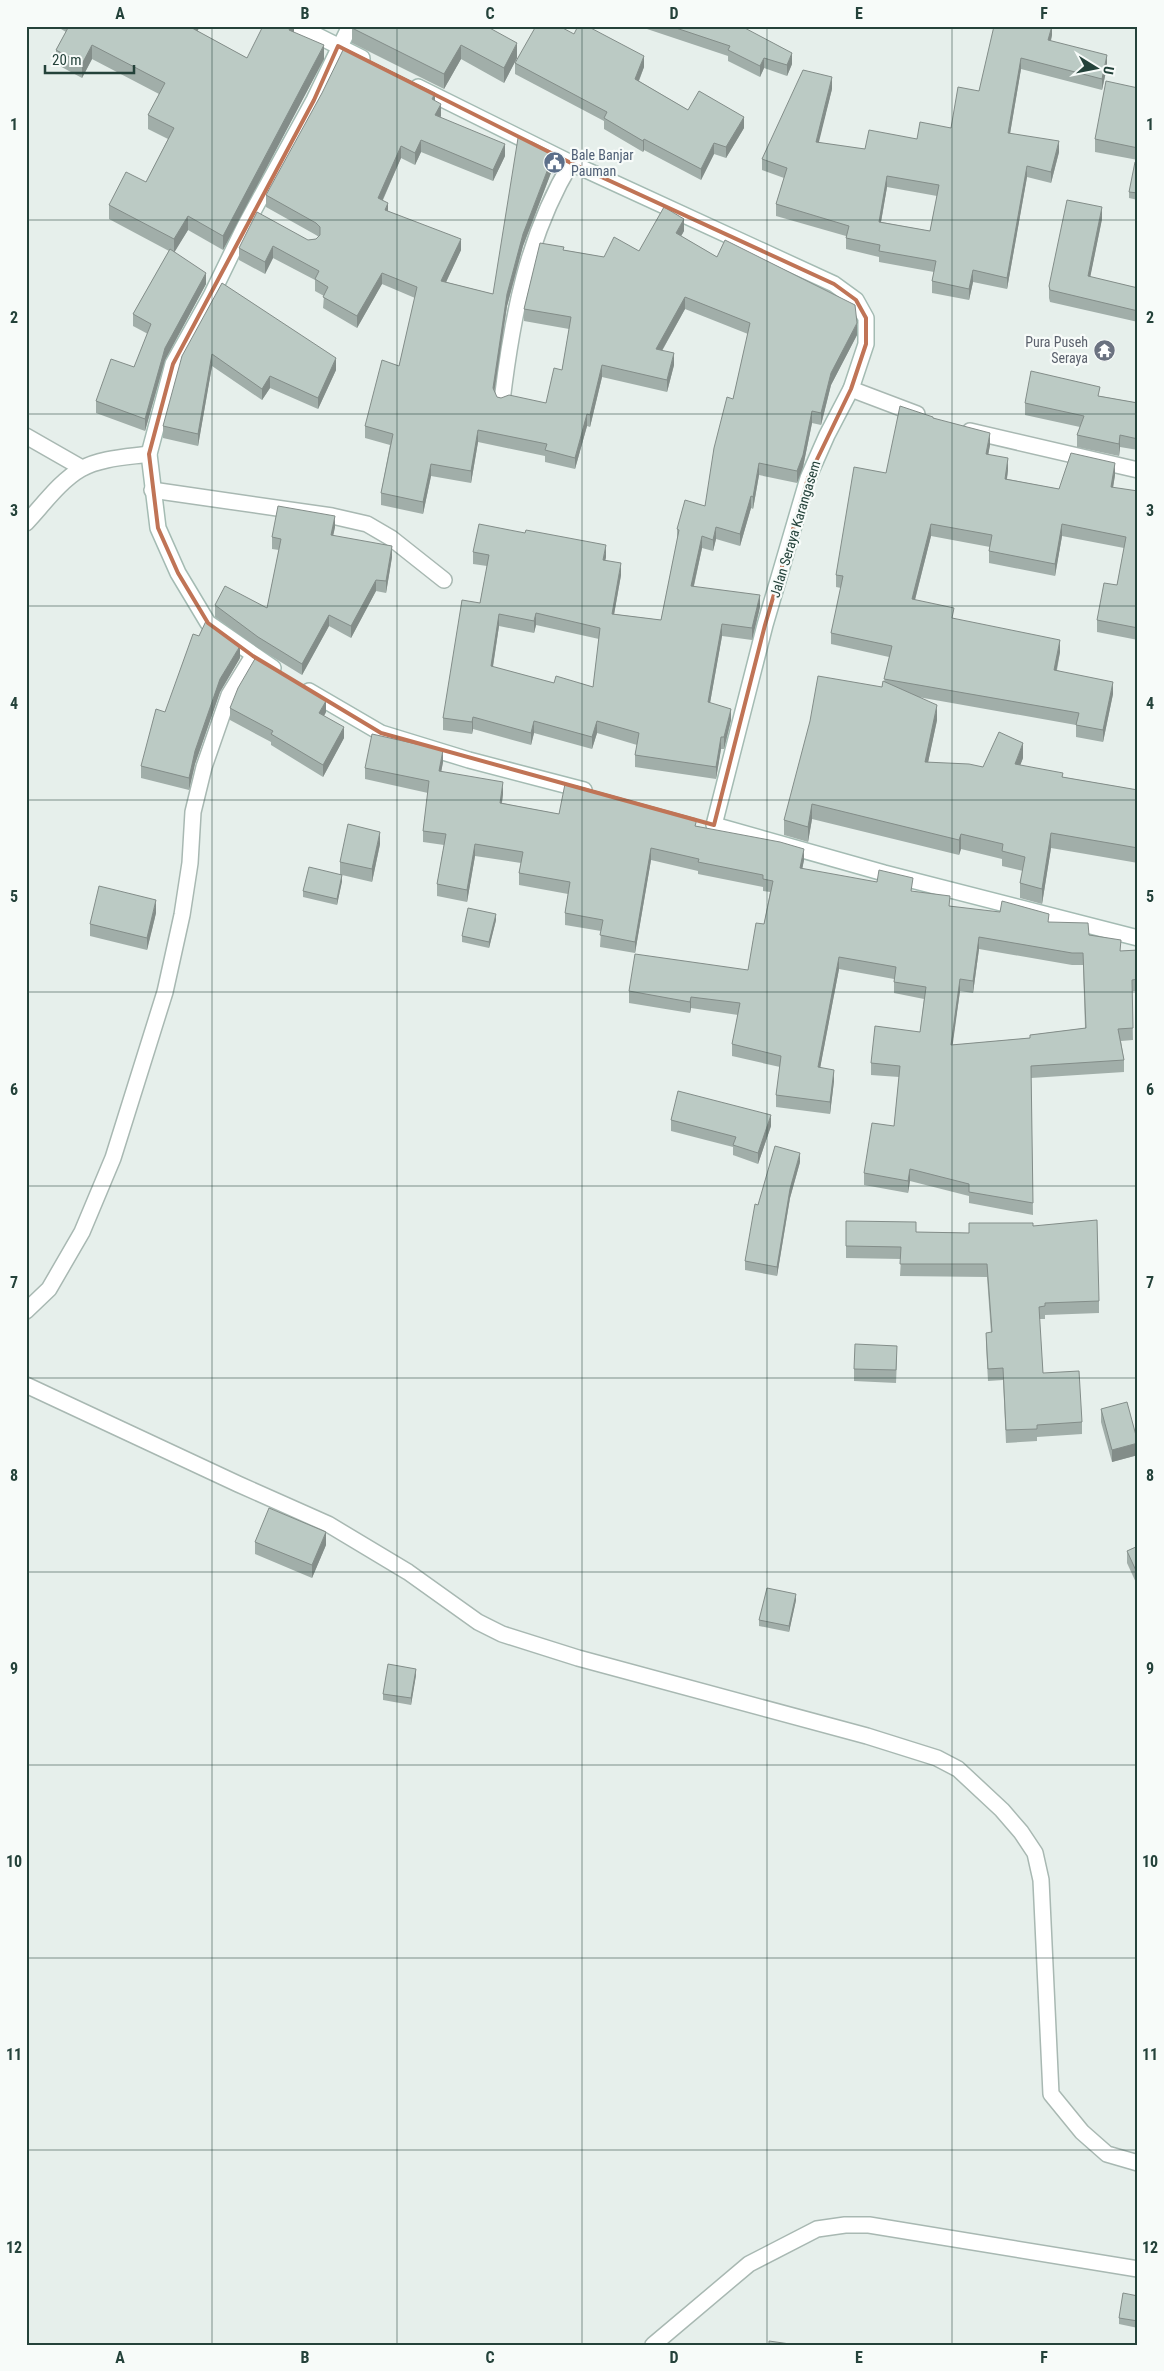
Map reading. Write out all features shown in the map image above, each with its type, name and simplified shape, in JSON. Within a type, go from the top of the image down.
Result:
[{"type":"street","points":[[298,26],[373,64]]},
{"type":"street","points":[[350,26],[338,46],[314,100],[253,211],[211,296],[173,364],[149,454],[158,528],[178,573],[208,623],[253,656],[290,679],[381,732],[468,760],[603,795]]},
{"type":"street","name":"Jalan Seraya Karangasem","points":[[408,82],[571,163],[834,284],[856,300],[866,318],[866,344],[851,389],[827,435],[808,478],[765,625],[714,825]]},
{"type":"street","points":[[502,401],[511,336],[521,288],[545,210],[571,163]]},
{"type":"street","points":[[253,211],[270,220]]},
{"type":"street","points":[[851,389],[935,420]]},
{"type":"street","points":[[959,428],[1138,470]]},
{"type":"street","points":[[26,436],[82,468]]},
{"type":"street","points":[[26,523],[68,479],[82,468],[116,459],[149,454]]},
{"type":"street","points":[[152,490],[332,516],[367,524],[391,538],[444,580]]},
{"type":"street","points":[[26,1311],[49,1289],[82,1232],[112,1158],[165,992],[182,915],[190,863],[193,812],[204,767],[230,694],[253,656]]},
{"type":"street","points":[[696,820],[884,873],[1138,938]]},
{"type":"street","points":[[26,1385],[328,1524],[408,1572],[478,1622],[502,1634],[578,1658],[867,1736],[937,1758],[958,1769],[1002,1810],[1021,1832],[1035,1853],[1041,1880],[1051,2094],[1082,2132],[1107,2154],[1138,2163]]},
{"type":"street","points":[[653,2345],[749,2264],[817,2230],[845,2225],[869,2225],[1138,2269]]},
{"type":"highlighted area","points":[[338,46],[571,163],[834,284],[856,300],[866,318],[866,344],[851,389],[808,478],[765,625],[714,825],[381,733],[253,656],[208,623],[178,573],[158,528],[149,454],[173,364],[314,100]]},
{"type":"building","points":[[69,26],[193,26],[192,28],[247,58],[263,26],[291,26],[289,30],[324,45],[223,236],[188,216],[174,239],[109,205],[126,172],[146,182],[174,128],[148,115],[165,83],[92,45],[82,64],[56,50]]},
{"type":"building","points":[[353,26],[486,26],[517,43],[504,68],[461,45],[444,74],[352,28]]},
{"type":"building","points":[[536,26],[559,26],[574,34],[578,26],[587,26],[644,56],[635,79],[688,110],[699,91],[744,117],[726,147],[714,143],[701,169],[644,139],[643,141],[604,118],[607,112],[515,63]]},
{"type":"building","points":[[670,26],[741,26],[792,53],[787,65],[764,58],[760,66],[728,50],[730,46]]},
{"type":"building","points":[[994,26],[1052,26],[1048,40],[1107,55],[1102,79],[1021,58],[1008,133],[1059,141],[1051,172],[1027,166],[1007,278],[973,270],[969,289],[932,281],[936,261],[879,251],[880,245],[846,238],[849,226],[776,204],[787,168],[762,159],[803,70],[832,77],[816,142],[865,149],[869,130],[917,139],[920,122],[951,128],[958,87],[979,91]],"holes":[[[887,176],[939,185],[930,231],[879,222]]]},
{"type":"building","points":[[344,48],[435,93],[432,99],[441,104],[435,115],[505,144],[493,170],[421,140],[415,153],[401,146],[378,198],[388,203],[385,210],[461,239],[441,281],[493,294],[518,138],[532,142],[554,153],[523,234],[507,294],[493,388],[497,397],[501,398],[509,395],[546,403],[554,368],[562,370],[571,317],[524,309],[540,243],[564,247],[563,250],[604,257],[614,237],[639,251],[664,207],[684,219],[676,233],[717,257],[725,240],[855,305],[857,323],[831,373],[821,413],[812,411],[803,455],[797,471],[759,463],[753,497],[751,496],[740,534],[716,527],[713,540],[702,536],[691,586],[760,595],[752,628],[722,624],[708,702],[731,709],[724,737],[721,737],[716,767],[635,755],[639,733],[597,721],[592,737],[534,721],[531,733],[473,717],[472,722],[443,718],[462,600],[480,603],[489,555],[473,552],[479,524],[525,533],[526,530],[606,545],[603,560],[621,563],[612,614],[661,620],[679,530],[677,529],[685,500],[705,506],[714,448],[727,397],[733,399],[750,323],[685,297],[656,349],[674,353],[667,380],[602,365],[590,415],[587,414],[575,458],[545,450],[547,444],[478,430],[471,471],[431,464],[423,502],[381,493],[393,434],[365,426],[382,360],[399,366],[417,287],[382,273],[357,316],[323,297],[328,287],[315,279],[319,271],[273,246],[265,262],[239,248],[257,212],[308,240],[316,239],[320,235],[320,227],[316,223],[266,195],[322,93]],"holes":[[[536,613],[600,628],[593,687],[556,676],[554,683],[491,666],[499,614],[534,621]]]},
{"type":"building","points":[[1106,81],[1138,88],[1138,148],[1095,139]]},
{"type":"building","points":[[1135,162],[1138,163],[1138,193],[1129,192]]},
{"type":"building","points":[[1067,200],[1102,207],[1088,276],[1138,288],[1138,311],[1050,290],[1049,286]]},
{"type":"building","points":[[170,249],[206,273],[165,348],[145,419],[96,401],[111,359],[134,367],[151,324],[133,314]]},
{"type":"building","points":[[222,283],[336,358],[318,398],[270,376],[262,389],[212,354],[198,434],[163,426],[182,356]]},
{"type":"building","points":[[1031,371],[1100,387],[1098,396],[1138,403],[1138,439],[1120,435],[1119,444],[1077,435],[1084,416],[1025,403]]},
{"type":"building","points":[[900,406],[933,418],[990,433],[986,454],[1008,458],[1005,479],[1059,489],[1071,453],[1115,463],[1111,487],[1138,491],[1138,628],[1097,620],[1104,583],[1117,585],[1126,537],[1062,524],[1055,564],[989,551],[992,535],[931,524],[912,599],[954,608],[952,618],[1060,640],[1054,670],[1113,682],[1103,730],[1076,725],[1079,713],[884,679],[892,646],[831,633],[843,576],[836,575],[854,467],[886,473]]},
{"type":"building","points":[[278,506],[335,516],[331,535],[392,546],[386,581],[376,580],[351,626],[329,615],[302,664],[258,637],[215,605],[225,586],[267,608],[281,539],[272,537]]},
{"type":"building","points":[[206,621],[240,646],[220,679],[195,751],[189,778],[141,766],[156,709],[165,712],[193,634],[199,636]]},
{"type":"building","points":[[256,657],[326,701],[319,713],[344,727],[323,765],[271,734],[273,731],[230,708],[238,688]]},
{"type":"building","points":[[818,676],[882,687],[883,681],[937,705],[925,762],[969,764],[983,767],[999,732],[1023,743],[1015,764],[1063,773],[1062,777],[1138,790],[1138,848],[1051,833],[1042,889],[1020,883],[1025,857],[1002,851],[1003,844],[961,834],[959,840],[812,804],[808,827],[784,820],[810,721]]},
{"type":"building","points":[[372,734],[443,750],[439,771],[503,782],[500,803],[559,814],[565,784],[577,786],[697,819],[695,826],[780,842],[804,849],[800,868],[877,882],[879,870],[913,878],[911,891],[950,896],[949,906],[1000,912],[1002,901],[1049,914],[1048,922],[1088,923],[1089,935],[1121,940],[1120,951],[1138,950],[1138,979],[1132,980],[1133,1028],[1118,1029],[1124,1060],[1031,1066],[1033,1203],[969,1192],[969,1184],[910,1169],[908,1181],[864,1173],[872,1123],[894,1126],[900,1066],[871,1063],[875,1026],[920,1032],[926,987],[894,982],[896,967],[839,957],[818,1067],[834,1070],[830,1102],[776,1095],[781,1056],[732,1044],[740,1003],[691,997],[690,1002],[629,991],[635,954],[748,970],[756,923],[764,924],[773,881],[763,879],[763,875],[698,862],[699,859],[651,848],[635,942],[600,935],[603,920],[565,913],[570,882],[519,873],[523,852],[475,844],[467,890],[437,884],[446,834],[423,831],[429,781],[365,768]],"holes":[[[979,937],[1072,953],[1083,953],[1086,1028],[1030,1035],[1030,1038],[951,1045],[960,979],[973,981]]]},
{"type":"building","points":[[348,824],[380,832],[372,869],[340,862]]},
{"type":"building","points":[[309,867],[342,875],[337,899],[303,891]]},
{"type":"building","points":[[99,886],[156,900],[147,938],[90,924]]},
{"type":"building","points":[[468,908],[496,914],[489,942],[462,936]]},
{"type":"building","points":[[678,1091],[771,1115],[758,1153],[733,1145],[736,1137],[671,1120]]},
{"type":"building","points":[[775,1146],[800,1153],[790,1189],[777,1267],[745,1261],[755,1204],[758,1205]]},
{"type":"building","points":[[1097,1220],[1099,1301],[1045,1303],[1045,1306],[1039,1307],[1043,1373],[1079,1371],[1082,1422],[1037,1425],[1037,1429],[1006,1430],[1003,1368],[988,1369],[986,1333],[992,1332],[987,1264],[900,1264],[901,1247],[846,1246],[846,1221],[916,1222],[916,1232],[969,1233],[969,1223],[1033,1223],[1033,1226]]},
{"type":"building","points":[[855,1344],[897,1346],[896,1370],[854,1369]]},
{"type":"building","points":[[1127,1402],[1138,1443],[1112,1450],[1101,1409]]},
{"type":"building","points":[[269,1508],[326,1532],[312,1565],[255,1542]]},
{"type":"building","points":[[1138,1546],[1138,1575],[1127,1551]]},
{"type":"building","points":[[767,1588],[796,1594],[789,1626],[759,1620]]},
{"type":"building","points":[[388,1664],[416,1669],[411,1698],[383,1694]]},
{"type":"building","points":[[1123,2293],[1138,2296],[1138,2321],[1119,2318]]},
{"type":"building","points":[[769,2341],[797,2345],[769,2345]]},
{"type":"place","name":"Bale Banjar Pauman","points":[[555,163]]},
{"type":"place","name":"Pura Puseh Seraya","points":[[1104,350]]}]
